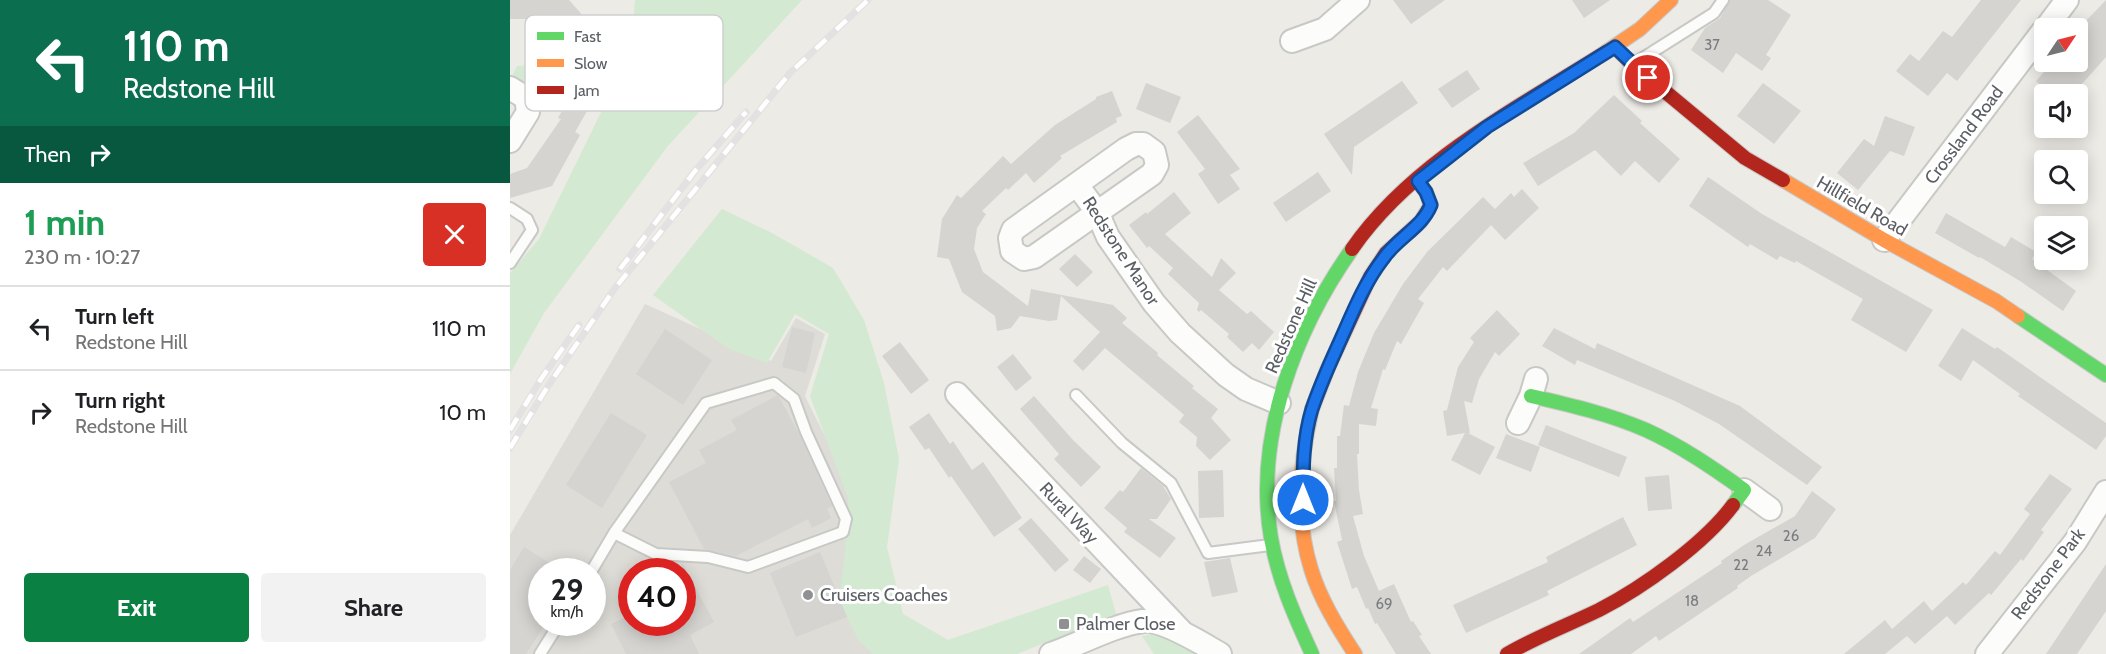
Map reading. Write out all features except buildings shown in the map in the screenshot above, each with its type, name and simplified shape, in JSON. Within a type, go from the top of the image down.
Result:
[{"type":"street","points":[[1292,41],[1325,29],[1358,0]]},
{"type":"street","name":"Redstone Hill","points":[[1312,654],[1289,605],[1279,574],[1267,495],[1268,466],[1279,403],[1296,351],[1329,285],[1370,226],[1399,196],[1494,122],[1615,47],[1651,9],[1671,0]]},
{"type":"street","name":"Crossland Road","points":[[2053,18],[2067,0]]},
{"type":"street","name":"Crossland Road","points":[[1884,240],[2034,43]]},
{"type":"street","name":"Hillfield Road","points":[[1615,47],[1632,64],[1745,158],[1884,240],[1996,301],[2106,375]]},
{"type":"street","points":[[518,93],[525,106]]},
{"type":"street","points":[[510,141],[527,111]]},
{"type":"street","points":[[1136,144],[1143,144],[1154,152],[1157,165],[1152,174],[1034,257],[1024,259],[1012,250],[1010,238],[1013,230],[1077,185],[1136,144]]},
{"type":"street","points":[[1356,654],[1329,609],[1311,569],[1305,537],[1302,468],[1312,410],[1326,373],[1370,277],[1384,256],[1427,215],[1431,205],[1418,181]]},
{"type":"street","name":"Redstone Manor","points":[[1077,185],[1097,212],[1108,237],[1121,256],[1154,303],[1180,333],[1226,375],[1246,389],[1279,403]]},
{"type":"street","points":[[1518,423],[1533,388],[1631,423],[1680,447],[1708,464],[1770,509]]},
{"type":"street","name":"Rural Way","points":[[957,394],[1181,631]]},
{"type":"street","points":[[1508,654],[1529,641],[1600,609],[1658,574],[1721,521],[1743,490]]},
{"type":"street","name":"Redstone Park","points":[[1987,654],[2075,542],[2106,492]]},
{"type":"street","points":[[1065,652],[1096,635],[1145,621],[1181,631],[1220,654]]},
{"type":"lane","points":[[1632,64],[1714,13],[1723,0]]},
{"type":"lane","points":[[510,208],[528,219],[532,230],[510,263]]},
{"type":"lane","points":[[599,558],[614,533],[706,403],[774,383],[794,399],[806,432],[846,519],[843,532],[748,567],[708,557],[656,554],[614,533]]},
{"type":"lane","points":[[1076,394],[1122,443],[1171,483],[1208,553],[1273,545]]},
{"type":"lane","points":[[540,654],[551,636]]},
{"type":"shaded area","points":[[645,304],[771,361],[796,318],[825,334],[805,396],[866,519],[888,654],[510,654],[510,535]]},
{"type":"green space","points":[[635,0],[802,0],[723,86],[723,15],[634,15]]},
{"type":"green space","points":[[517,66],[525,66],[525,83],[512,77]]},
{"type":"green space","points":[[602,111],[700,111],[667,147],[544,313],[510,374],[510,273],[539,239]]},
{"type":"green space","points":[[722,209],[772,233],[833,268],[864,320],[884,383],[899,459],[887,547],[903,614],[948,640],[1108,585],[1116,614],[1017,654],[873,654],[859,641],[839,601],[848,498],[810,396],[829,334],[795,314],[767,363],[729,349],[653,295]]},
{"type":"green space","points":[[1159,633],[1202,654],[1154,654],[1142,636]]},
{"type":"railway","points":[[510,448],[548,386],[615,288],[790,73],[868,0]]},
{"type":"railway","points":[[620,269],[695,171],[746,112]]},
{"type":"railway","points":[[510,430],[541,379],[579,325]]},
{"type":"traffic: fast","points":[[1312,654],[1288,598],[1274,553],[1267,500],[1268,462],[1274,424],[1297,349],[1331,281],[1352,249]]},
{"type":"traffic: fast","points":[[2018,316],[2106,375]]},
{"type":"traffic: fast","points":[[1531,396],[1618,419],[1672,443],[1744,490],[1733,505]]},
{"type":"traffic: slow","points":[[1606,52],[1640,29],[1671,0]]},
{"type":"traffic: slow","points":[[1783,180],[1884,240],[1996,301],[2018,316]]},
{"type":"traffic: slow","points":[[1312,409],[1301,489],[1306,550],[1324,602],[1355,654]]},
{"type":"traffic: jam","points":[[1615,47],[1632,64],[1745,158],[1783,180]]},
{"type":"traffic: jam","points":[[1352,249],[1405,189],[1436,163],[1469,138],[1606,52]]},
{"type":"traffic: jam","points":[[1312,409],[1328,368],[1370,277],[1386,253],[1421,221],[1431,205],[1418,181]]},
{"type":"traffic: jam","points":[[1507,654],[1599,610],[1634,590],[1689,550],[1721,520],[1733,505]]},
{"type":"place","name":"Cruisers Coaches","points":[[808,595]]},
{"type":"place","name":"Palmer Close","points":[[1064,624]]},
{"type":"route","points":[[1303,500],[1302,468],[1312,410],[1340,339],[1370,277],[1384,256],[1427,215],[1431,205],[1430,199],[1418,181],[1487,127],[1615,47],[1648,78]]}]
